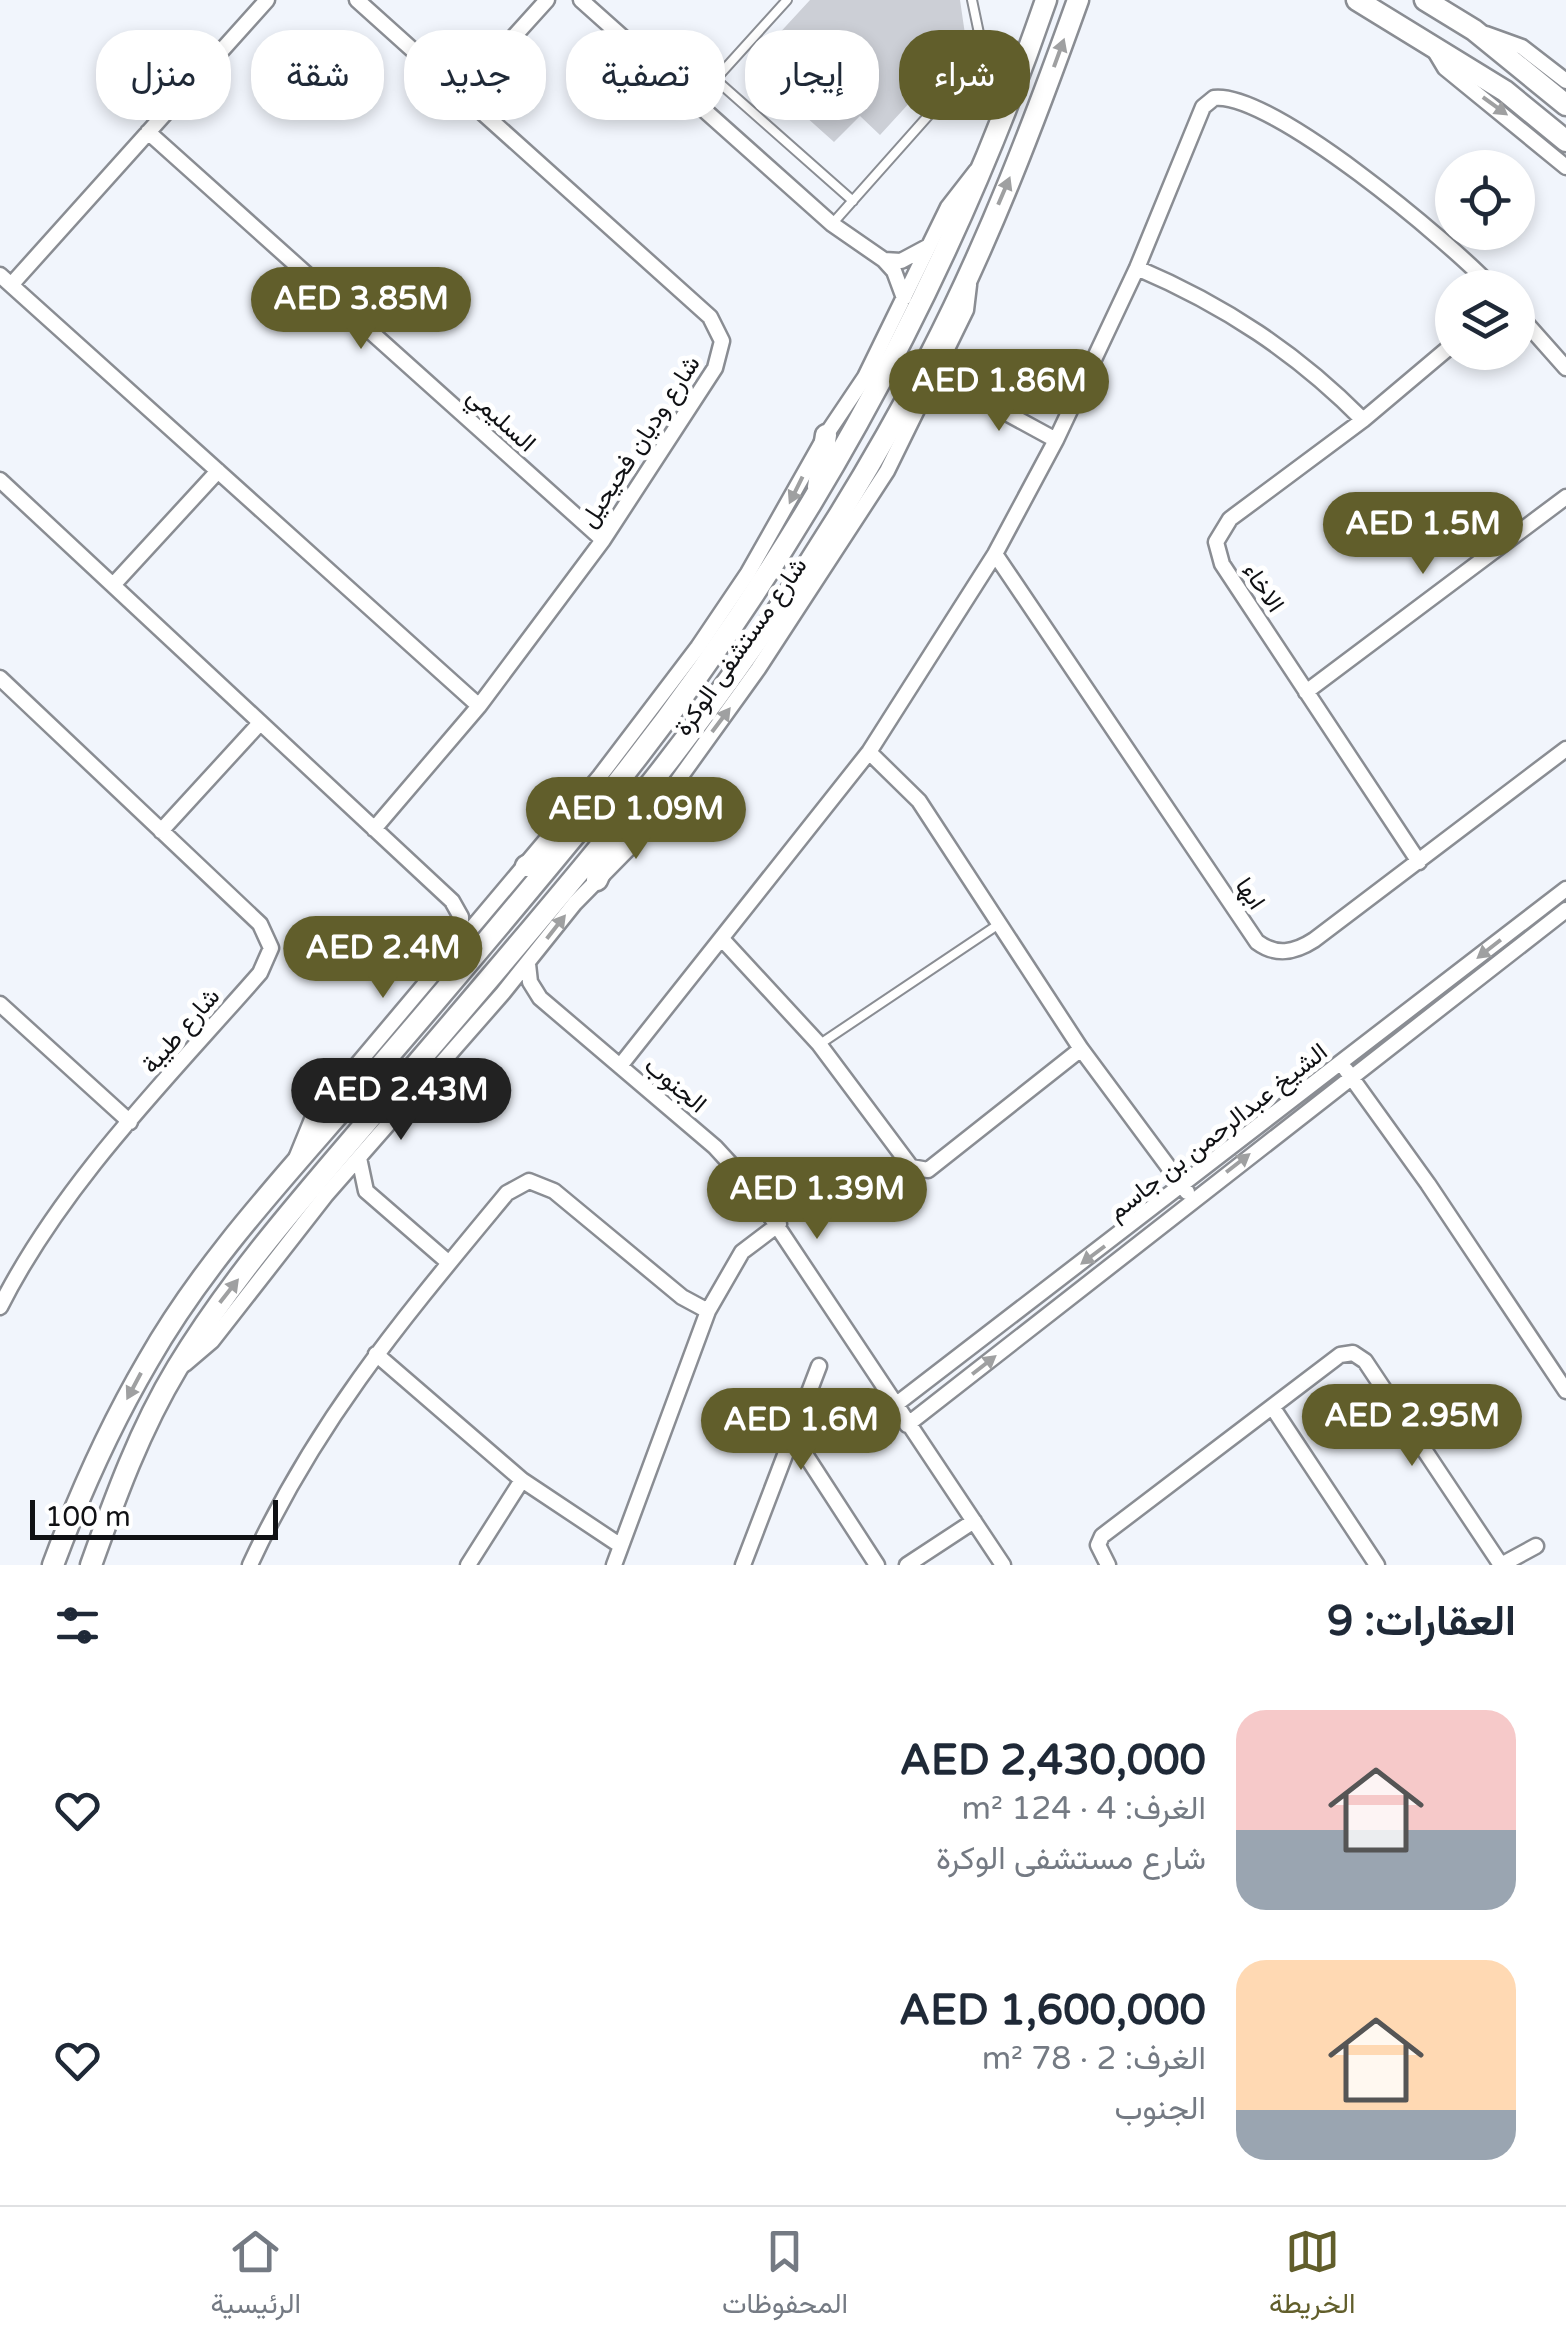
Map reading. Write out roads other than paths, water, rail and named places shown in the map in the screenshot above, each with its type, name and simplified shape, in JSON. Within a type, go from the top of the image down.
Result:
[{"type":"street","points":[[267,0],[148,132],[5,280],[479,706]]},
{"type":"street","name":"شارع وديان فحيحيل","points":[[357,0],[404,42]]},
{"type":"street","points":[[521,30],[548,0]]},
{"type":"street","points":[[581,0],[613,30]]},
{"type":"street","name":"شارع مستشفى الوكرة","points":[[54,1565],[104,1444],[148,1358],[192,1294],[294,1166],[564,848],[704,669],[816,499],[902,340],[983,164],[1046,0]]},
{"type":"street","name":"شارع مستشفى الوكرة","points":[[91,1565],[131,1458],[174,1372],[214,1310],[272,1235],[621,822],[752,651],[874,458],[969,274],[1040,106],[1078,0]]},
{"type":"street","points":[[1356,0],[1432,42],[1506,91],[1566,141]]},
{"type":"street","points":[[1425,0],[1474,30],[1566,105]]},
{"type":"street","points":[[1474,30],[1522,47],[1566,81]]},
{"type":"street","points":[[1432,42],[1445,68],[1566,166]]},
{"type":"street","points":[[620,1066],[868,752],[995,554],[1056,440],[1137,268],[1196,118],[1214,98],[1239,100],[1326,151],[1398,201],[1473,270]]},
{"type":"street","name":"شارع وديان فحيحيل","points":[[374,829],[479,706],[603,540],[721,352],[718,327],[491,120]]},
{"type":"street","points":[[712,120],[832,224],[884,260],[894,271],[905,299]]},
{"type":"street","name":"السليمي","points":[[148,132],[603,540]]},
{"type":"street","name":"شارع مستشفى الوكرة","points":[[294,1166],[313,1117],[526,866],[698,648],[865,377],[960,187],[983,164]]},
{"type":"street","points":[[884,260],[918,256],[930,244]]},
{"type":"street","points":[[1137,268],[1256,329],[1328,384],[1363,420]]},
{"type":"street","name":"شارع مستشفى الوكرة","points":[[174,1372],[212,1341],[326,1195],[597,880],[630,847],[758,670],[888,471],[966,310],[969,274]]},
{"type":"street","points":[[1535,333],[1566,368]]},
{"type":"street","points":[[948,347],[947,363],[964,390],[1056,440]]},
{"type":"street","name":"الاخاء","points":[[1420,862],[1222,564],[1216,542],[1230,519],[1363,420],[1435,360]]},
{"type":"street","points":[[922,398],[935,391],[964,390]]},
{"type":"street","points":[[874,458],[906,432]]},
{"type":"street","points":[[816,499],[826,435]]},
{"type":"street","points":[[114,584],[218,472]]},
{"type":"street","points":[[0,480],[452,900],[461,917],[460,944]]},
{"type":"street","points":[[1306,692],[1566,497]]},
{"type":"street","name":"ابها","points":[[995,554],[1256,942],[1268,950],[1299,950],[1566,749]]},
{"type":"street","name":"شارع طيبة","points":[[0,678],[260,924],[271,948],[260,973],[130,1122],[50,1225],[0,1307]]},
{"type":"street","points":[[161,832],[260,722]]},
{"type":"street","points":[[868,752],[918,801],[1082,1049],[1193,1199]]},
{"type":"street","points":[[597,880],[616,845],[621,822]]},
{"type":"street","points":[[526,866],[564,848]]},
{"type":"street","name":"الشيخ عبدالرحمن بن جاسم","points":[[907,1426],[1193,1199],[1566,889]]},
{"type":"street","points":[[452,900],[479,904],[496,898]]},
{"type":"street","name":"الشيخ عبدالرحمن بن جاسم","points":[[894,1406],[1183,1186],[1566,910]]},
{"type":"street","points":[[722,939],[819,1044],[911,1167],[928,1170],[1082,1049]]},
{"type":"street","points":[[528,964],[530,982],[540,998]]},
{"type":"street","points":[[503,993],[522,992],[540,998]]},
{"type":"street","name":"الجنوب","points":[[540,998],[733,1165],[779,1224],[907,1426],[1003,1565]]},
{"type":"street","points":[[0,1004],[130,1122]]},
{"type":"street","points":[[1345,1070],[1428,1184],[1566,1392]]},
{"type":"street","points":[[359,1158],[366,1191],[449,1263]]},
{"type":"street","points":[[250,1565],[282,1495],[322,1427],[508,1192],[529,1181],[554,1191],[682,1297],[708,1311]]},
{"type":"street","points":[[326,1195],[366,1191]]},
{"type":"street","points":[[614,1565],[708,1311],[742,1252],[779,1224]]},
{"type":"street","points":[[1108,1565],[1098,1545],[1102,1536],[1340,1355],[1354,1353],[1365,1361],[1502,1564],[1536,1546]]},
{"type":"street","points":[[376,1354],[522,1480],[621,1546]]},
{"type":"street","points":[[744,1565],[819,1366]]},
{"type":"street","points":[[1273,1408],[1377,1565]]},
{"type":"street","points":[[792,1434],[877,1565]]},
{"type":"street","points":[[468,1565],[522,1480]]},
{"type":"street","points":[[907,1565],[974,1521]]},
{"type":"lane","points":[[725,68],[787,0]]},
{"type":"lane","points":[[832,224],[975,63],[980,38],[972,0]]},
{"type":"lane","points":[[725,88],[854,201]]},
{"type":"lane","points":[[819,1044],[999,924]]}]
